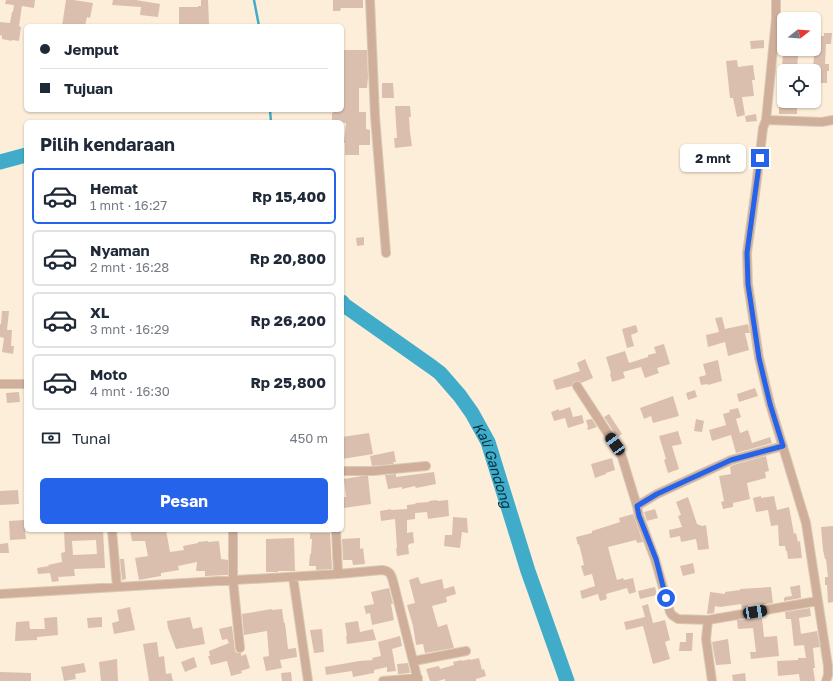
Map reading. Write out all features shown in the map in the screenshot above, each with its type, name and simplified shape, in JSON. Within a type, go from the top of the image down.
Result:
[{"type":"street","points":[[370,0],[375,116],[386,253]]},
{"type":"street","points":[[776,0],[776,19],[766,120],[763,128],[747,253],[748,284],[759,358],[770,404],[806,523],[828,666],[826,681]]},
{"type":"street","points":[[766,120],[822,122],[833,120]]},
{"type":"street","points":[[0,384],[24,384]]},
{"type":"street","points":[[577,386],[622,457],[639,516],[656,559],[672,615],[678,619],[708,620],[818,601]]},
{"type":"street","points":[[637,506],[657,494],[731,460],[783,446]]},
{"type":"street","points":[[344,471],[373,471],[426,466]]},
{"type":"street","points":[[112,532],[117,587]]},
{"type":"street","points":[[233,532],[233,580],[240,648]]},
{"type":"street","points":[[336,532],[338,574]]},
{"type":"street","points":[[0,594],[386,570],[392,577],[418,680],[383,681]]},
{"type":"street","points":[[292,577],[308,681]]},
{"type":"street","points":[[708,620],[706,639],[712,681]]},
{"type":"street","points":[[414,661],[466,651]]},
{"type":"building","points":[[6,0],[35,0],[34,8],[22,6],[19,26],[21,27],[19,41],[2,39],[2,36],[0,35],[0,22],[10,23],[13,12],[14,5],[5,4]]},
{"type":"building","points":[[66,0],[93,3],[90,18],[87,17],[85,24],[62,24]]},
{"type":"building","points":[[113,0],[136,0],[160,4],[158,17],[140,15],[141,7],[112,5]]},
{"type":"building","points":[[201,0],[208,0],[209,24],[179,24],[179,7],[201,6]]},
{"type":"building","points":[[333,0],[363,0],[363,8],[341,8],[340,11],[333,11]]},
{"type":"building","points":[[824,33],[832,33],[831,44],[826,44],[825,64],[829,64],[829,71],[827,71],[827,83],[821,83],[821,64],[813,64],[814,56],[821,56],[821,36],[824,36]]},
{"type":"building","points":[[764,40],[764,48],[751,49],[750,41]]},
{"type":"building","points":[[344,50],[367,50],[367,88],[359,88],[359,112],[366,112],[366,129],[370,130],[370,145],[359,145],[359,155],[345,155],[344,143],[346,123],[344,123],[344,120],[332,120],[333,113],[344,112]]},
{"type":"building","points":[[783,56],[798,56],[797,64],[782,64]]},
{"type":"building","points":[[737,60],[738,67],[753,65],[755,80],[752,80],[754,96],[742,97],[745,115],[737,117],[733,98],[730,98],[726,61]]},
{"type":"building","points":[[382,83],[393,83],[394,98],[382,98]]},
{"type":"building","points":[[395,106],[410,106],[411,117],[409,117],[412,146],[395,148],[394,138],[397,138]]},
{"type":"building","points":[[779,108],[797,108],[797,114],[779,114]]},
{"type":"building","points":[[756,114],[757,121],[746,122],[745,116]]},
{"type":"building","points":[[364,237],[364,245],[357,246],[356,238]]},
{"type":"building","points":[[2,311],[9,311],[7,330],[12,330],[11,346],[14,346],[13,354],[2,352],[4,338],[0,337],[0,324]]},
{"type":"building","points":[[722,317],[725,329],[748,324],[750,333],[745,333],[749,350],[728,356],[725,342],[708,347],[706,335],[719,332],[715,318]]},
{"type":"building","points":[[636,325],[638,332],[631,335],[634,346],[627,348],[622,329]]},
{"type":"building","points":[[664,344],[670,364],[657,368],[659,373],[645,378],[641,367],[623,372],[625,378],[612,382],[606,357],[625,351],[629,363],[656,353],[654,347]]},
{"type":"building","points":[[585,359],[593,378],[581,383],[576,381],[572,386],[556,390],[553,380],[580,371],[577,363]]},
{"type":"building","points":[[718,360],[722,381],[708,385],[701,385],[699,377],[706,375],[703,364]]},
{"type":"building","points":[[755,388],[758,396],[739,402],[737,394]]},
{"type":"building","points":[[695,390],[697,397],[688,400],[686,393]]},
{"type":"building","points":[[19,392],[20,402],[7,403],[6,393]]},
{"type":"building","points":[[673,396],[679,416],[653,423],[651,416],[644,419],[640,408]]},
{"type":"building","points":[[570,407],[573,417],[582,415],[584,423],[568,428],[565,418],[554,421],[551,412]]},
{"type":"building","points":[[738,408],[741,417],[736,419],[740,433],[748,430],[752,443],[770,437],[772,443],[736,453],[731,435],[712,441],[709,430],[726,425],[723,414],[730,412],[729,410]]},
{"type":"building","points":[[609,414],[622,434],[617,437],[604,417]]},
{"type":"building","points":[[592,419],[597,427],[588,430],[586,420]]},
{"type":"building","points":[[696,419],[704,421],[702,432],[694,431]]},
{"type":"building","points":[[678,431],[682,444],[672,446],[679,469],[668,473],[664,460],[666,459],[659,436]]},
{"type":"building","points":[[369,433],[373,454],[344,459],[344,437]]},
{"type":"building","points":[[394,451],[396,462],[393,462],[394,464],[372,466],[370,456]]},
{"type":"building","points":[[766,456],[769,471],[765,472],[766,478],[747,483],[750,499],[733,503],[733,507],[723,509],[721,502],[724,501],[719,476],[731,474],[730,467],[733,465]]},
{"type":"building","points":[[612,458],[615,470],[595,478],[591,464]]},
{"type":"building","points":[[434,472],[436,484],[402,489],[402,487],[388,489],[385,475],[396,474],[396,477]]},
{"type":"building","points":[[368,476],[371,504],[344,508],[344,497],[346,497],[344,479]]},
{"type":"building","points":[[18,490],[19,504],[0,505],[0,491]]},
{"type":"building","points":[[761,496],[761,498],[774,496],[777,510],[789,507],[794,534],[796,533],[798,542],[800,541],[802,558],[788,559],[785,546],[779,546],[778,525],[771,526],[768,510],[756,512],[753,498]]},
{"type":"building","points":[[688,497],[697,524],[702,526],[706,525],[709,549],[698,550],[696,539],[681,542],[680,536],[670,538],[669,530],[682,527],[678,516],[681,515],[676,502]]},
{"type":"building","points":[[437,500],[448,500],[449,516],[428,519],[427,512],[415,513],[415,519],[407,520],[407,533],[413,532],[414,543],[408,545],[409,554],[397,556],[395,519],[381,521],[380,511],[407,509],[407,505]]},
{"type":"building","points":[[655,509],[658,518],[647,521],[644,512]]},
{"type":"building","points":[[633,514],[643,542],[637,543],[636,540],[608,547],[617,580],[623,578],[624,580],[633,578],[636,592],[629,594],[627,588],[606,594],[607,599],[600,601],[598,594],[582,599],[580,591],[595,586],[592,574],[584,576],[581,566],[584,565],[576,537],[592,533],[592,531],[620,522],[619,518]]},
{"type":"building","points":[[453,517],[467,518],[468,533],[462,532],[460,548],[444,546],[445,535],[452,535]]},
{"type":"building","points":[[24,520],[24,532],[25,532],[26,539],[10,540],[9,521]]},
{"type":"building","points":[[833,526],[833,602],[828,603],[825,577],[828,577],[826,559],[823,550],[821,527]]},
{"type":"building","points":[[64,532],[103,532],[105,568],[74,569],[75,576],[58,577],[59,581],[52,582],[50,573],[38,574],[37,568],[62,562],[61,553],[65,552]],"holes":[[[96,540],[97,554],[73,555],[72,541]]]},
{"type":"building","points":[[130,532],[166,532],[170,552],[184,550],[183,546],[198,542],[219,541],[221,559],[228,560],[228,575],[205,576],[205,571],[196,571],[197,562],[178,566],[179,570],[161,573],[161,576],[139,580],[135,558],[148,556],[145,541],[132,541]]},
{"type":"building","points":[[310,533],[330,533],[332,569],[316,570],[316,566],[309,566],[312,539],[310,539]]},
{"type":"building","points":[[294,538],[295,571],[266,572],[266,539]]},
{"type":"building","points":[[360,538],[360,549],[363,548],[365,564],[353,565],[352,560],[343,560],[342,539]]},
{"type":"building","points":[[8,543],[9,553],[0,553],[0,544]]},
{"type":"building","points":[[120,559],[124,559],[126,579],[122,580]]},
{"type":"building","points":[[693,563],[695,573],[683,576],[680,566]]},
{"type":"building","points":[[418,577],[421,584],[442,579],[444,589],[454,586],[456,594],[446,597],[447,602],[432,606],[438,627],[447,624],[454,648],[425,653],[423,644],[416,645],[413,626],[407,605],[415,603],[409,580]]},
{"type":"building","points":[[800,585],[801,598],[784,601],[785,597],[792,596],[790,587]]},
{"type":"building","points":[[655,587],[657,595],[640,599],[638,591]]},
{"type":"building","points":[[771,587],[773,603],[748,605],[748,608],[742,609],[741,604],[720,607],[715,606],[714,613],[707,614],[710,592],[725,594],[725,592],[740,589]]},
{"type":"building","points":[[389,588],[393,604],[391,604],[394,620],[372,625],[370,613],[366,614],[364,606],[374,604],[371,592]]},
{"type":"building","points":[[648,604],[653,623],[665,620],[670,640],[665,642],[670,659],[653,664],[643,626],[626,630],[624,622],[645,617],[642,606]]},
{"type":"building","points":[[130,607],[135,630],[114,634],[112,623],[119,621],[117,610]]},
{"type":"building","points":[[810,608],[811,616],[799,618],[801,634],[817,631],[820,647],[813,648],[815,668],[813,668],[815,681],[800,681],[799,674],[778,676],[777,661],[806,658],[804,645],[794,646],[791,619],[786,619],[785,612]]},
{"type":"building","points":[[272,609],[282,609],[288,649],[296,648],[297,657],[280,660],[282,668],[266,671],[263,657],[269,656],[267,631],[244,635],[242,614]]},
{"type":"building","points":[[57,617],[58,635],[37,637],[37,640],[15,641],[16,622],[29,621],[30,629],[45,629],[44,618]]},
{"type":"building","points":[[102,617],[102,627],[88,628],[87,618]]},
{"type":"building","points":[[190,617],[193,629],[202,627],[205,644],[176,649],[167,621]]},
{"type":"building","points":[[762,618],[764,637],[777,636],[779,656],[751,659],[750,652],[756,652],[753,628],[738,629],[737,620]]},
{"type":"building","points":[[358,621],[360,632],[373,629],[376,640],[347,644],[345,623]]},
{"type":"building","points":[[232,626],[235,651],[237,653],[241,653],[241,656],[246,654],[250,668],[241,671],[242,673],[231,676],[227,661],[211,665],[208,656],[210,656],[209,651],[229,643],[227,639],[222,640],[219,629]]},
{"type":"building","points":[[322,629],[324,652],[314,653],[310,630]]},
{"type":"building","points":[[686,633],[693,633],[692,651],[679,651],[680,642],[686,642]]},
{"type":"building","points":[[400,636],[402,646],[392,649],[396,671],[387,672],[387,667],[374,670],[374,673],[353,677],[352,671],[326,675],[325,667],[373,660],[372,658],[381,656],[378,642]]},
{"type":"building","points":[[728,639],[731,664],[716,665],[712,642]]},
{"type":"building","points":[[157,642],[159,657],[164,656],[166,674],[171,673],[173,681],[149,681],[143,644]]},
{"type":"building","points":[[194,657],[197,667],[185,672],[181,662]]},
{"type":"building","points":[[479,658],[482,670],[484,669],[486,676],[476,679],[476,681],[445,681],[445,679],[430,681],[426,669],[439,666],[440,669],[454,665],[453,662]]},
{"type":"building","points":[[117,659],[118,681],[101,681],[99,662]]},
{"type":"building","points":[[84,663],[86,672],[75,674],[76,679],[64,681],[61,667]]},
{"type":"building","points":[[408,663],[410,673],[398,674],[397,664]]},
{"type":"building","points":[[0,672],[31,673],[31,681],[0,681]]},
{"type":"building","points":[[291,672],[292,681],[282,681],[281,673]]},
{"type":"building","points":[[745,673],[746,681],[733,681],[732,675]]},
{"type":"waterway","points":[[254,0],[259,24]]},
{"type":"waterway","points":[[270,112],[271,120]]},
{"type":"waterway","name":"Kali Gandong","points":[[0,162],[24,156]]},
{"type":"waterway","name":"Kali Gandong","points":[[344,305],[440,373],[460,396],[472,413],[488,442],[528,571],[567,681]]},
{"type":"route","points":[[666,598],[656,559],[639,516],[637,506],[657,494],[731,460],[783,446],[770,404],[759,358],[748,284],[747,253],[760,158]]}]
